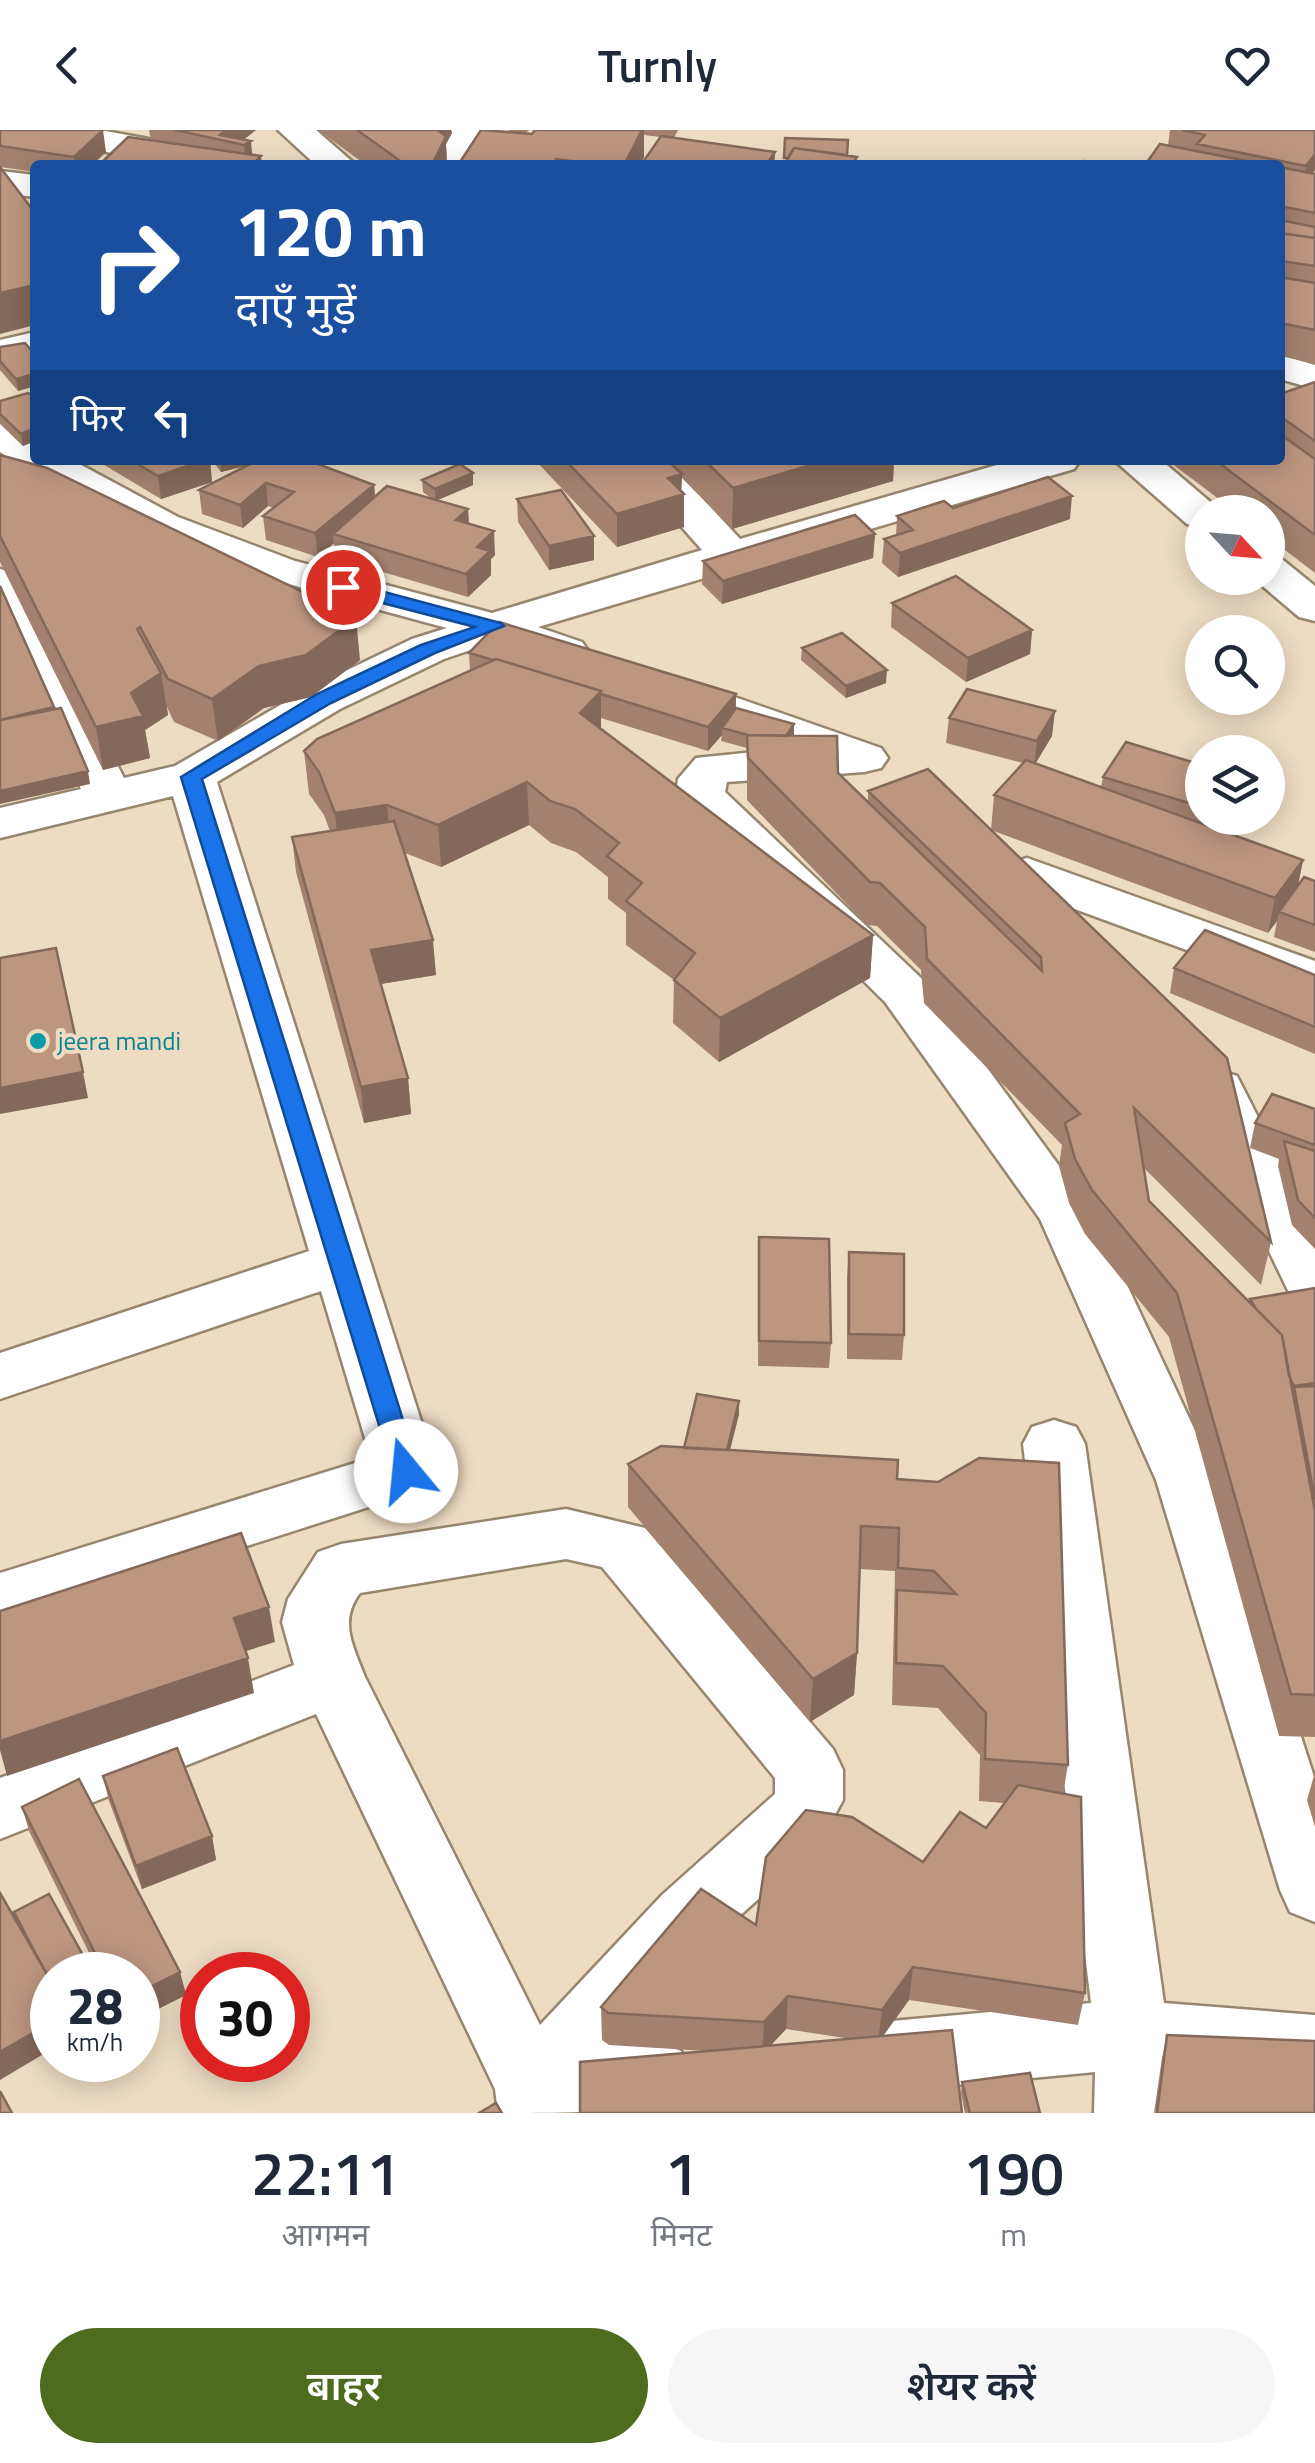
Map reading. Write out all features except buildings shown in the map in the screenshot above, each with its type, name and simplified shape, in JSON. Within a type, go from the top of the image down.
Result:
[{"type":"street","points":[[44,130],[203,160]]},
{"type":"street","points":[[295,130],[332,160]]},
{"type":"street","points":[[454,160],[463,130]]},
{"type":"street","points":[[0,182],[30,185]]},
{"type":"street","points":[[0,352],[30,345]]},
{"type":"street","points":[[6,414],[30,447]]},
{"type":"street","points":[[51,465],[163,526],[280,570],[495,626],[608,666]]},
{"type":"street","points":[[649,465],[731,555]]},
{"type":"street","points":[[900,465],[933,496]]},
{"type":"street","points":[[0,823],[191,777],[324,698],[428,649],[731,555],[1042,465]]},
{"type":"street","points":[[1141,465],[1185,502]]},
{"type":"street","points":[[163,526],[210,496]]},
{"type":"street","points":[[0,582],[109,797]]},
{"type":"street","points":[[1285,583],[1315,608]]},
{"type":"street","points":[[683,693],[887,771],[713,768],[702,779],[700,795],[903,990],[1065,1212],[1187,1480],[1297,1776],[1315,1890]]},
{"type":"street","points":[[0,1598],[406,1471],[191,777]]},
{"type":"street","points":[[1114,953],[1013,861],[1315,980]]},
{"type":"street","points":[[1194,1054],[1225,1100],[1315,1288]]},
{"type":"street","points":[[0,1376],[341,1262]]},
{"type":"street","points":[[1054,1444],[1132,2034],[1132,2113]]},
{"type":"street","points":[[566,1534],[622,1546],[808,1770],[808,1800],[794,1823],[687,1918],[516,2104],[332,1679],[313,1623],[318,1595],[341,1570],[566,1534]]},
{"type":"street","points":[[0,1808],[332,1679]]},
{"type":"street","points":[[827,2062],[1132,2034],[1315,2050]]},
{"type":"street","points":[[516,2104],[710,2072]]},
{"type":"place","name":"jeera mandi","points":[[38,1041]]},
{"type":"route","points":[[343,587],[495,626],[428,649],[324,698],[191,777],[406,1471]]}]
